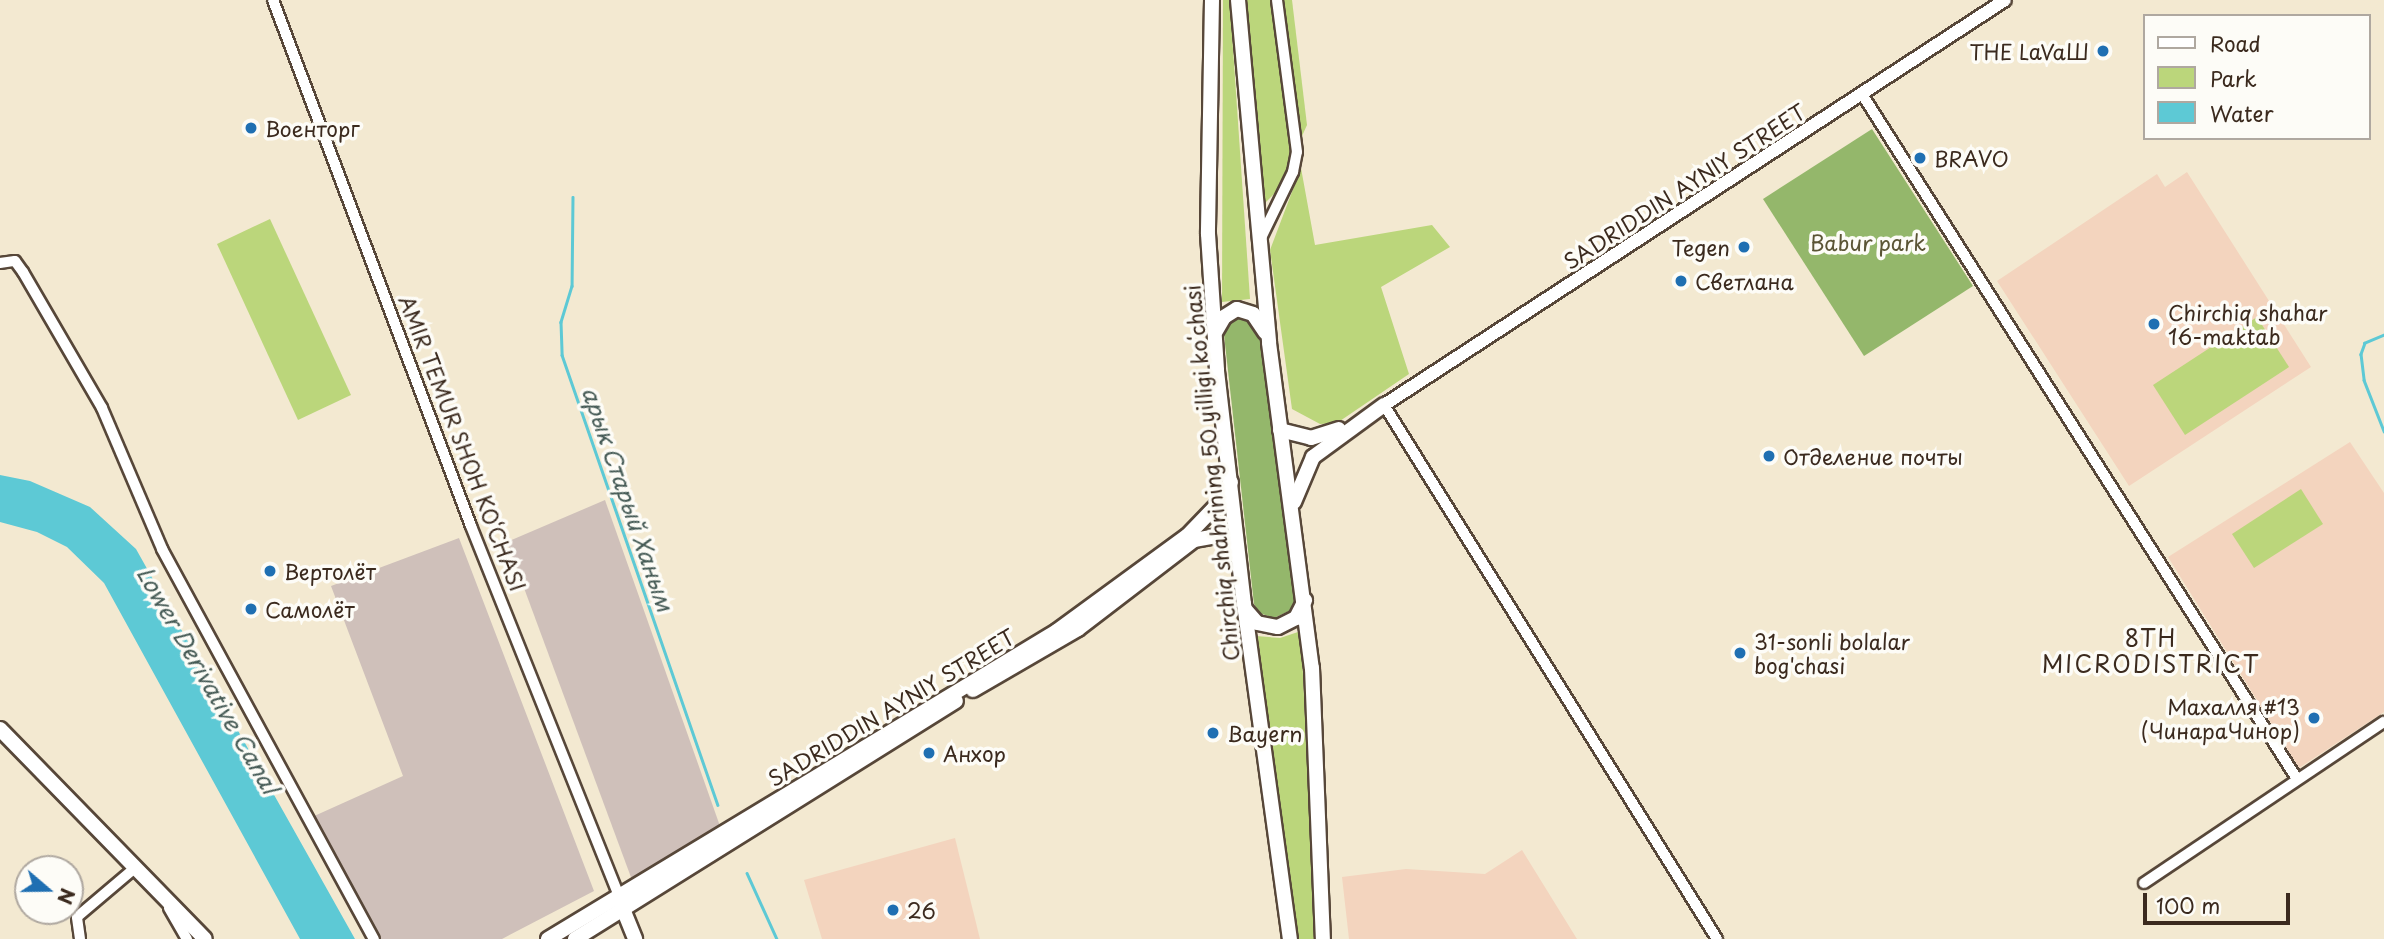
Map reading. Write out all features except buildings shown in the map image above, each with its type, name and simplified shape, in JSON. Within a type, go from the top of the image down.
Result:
[{"type":"main road","name":"Chirchiq shahrining 50 yilligi koʻchasi","points":[[1212,0],[1208,234],[1216,348],[1244,604],[1290,939]]},
{"type":"main road","points":[[1238,0],[1269,343],[1305,599],[1323,939]]},
{"type":"main road","points":[[1216,348],[1221,320],[1237,309],[1257,318],[1269,343]]},
{"type":"main road","points":[[1280,430],[1299,438],[1323,435],[1384,405]]},
{"type":"main road","points":[[1293,514],[1297,488],[1313,457],[1384,405]]},
{"type":"main road","name":"SADRIDDIN AYNIY STREET","points":[[575,939],[622,905],[1057,631],[1187,536],[1219,503],[1232,481]]},
{"type":"main road","name":"SADRIDDIN AYNIY STREET","points":[[548,939],[622,905],[977,687],[1078,629],[1194,540],[1214,533],[1224,536],[1240,570]]},
{"type":"main road","points":[[1244,604],[1257,624],[1278,627],[1296,618],[1305,599]]},
{"type":"main road","points":[[0,729],[205,939]]},
{"type":"main road","name":"AMIR TEMUR SHOH KO‘CHASI","points":[[622,905],[635,939]]},
{"type":"street","name":"AMIR TEMUR SHOH KO‘CHASI","points":[[273,0],[471,526],[622,905]]},
{"type":"street","points":[[1259,242],[1293,172],[1297,152],[1277,0]]},
{"type":"street","name":"SADRIDDIN AYNIY STREET","points":[[1384,405],[2005,0]]},
{"type":"street","points":[[1861,94],[2297,779]]},
{"type":"street","points":[[0,263],[15,261],[23,272],[102,408],[163,549],[373,939]]},
{"type":"street","points":[[1384,405],[1717,939]]},
{"type":"street","points":[[2144,883],[2384,722]]},
{"type":"street","points":[[80,939],[77,916],[136,867]]},
{"type":"street","points":[[158,889],[187,939]]},
{"type":"shaded area","name":"Chirchiq shahar 16-maktab","points":[[2187,172],[2311,367],[2129,486],[1997,281],[2157,174],[2165,187]]},
{"type":"shaded area","points":[[2350,442],[2384,493],[2384,712],[2299,768],[2168,557]]},
{"type":"shaded area","points":[[605,500],[721,829],[632,880],[507,542]]},
{"type":"shaded area","points":[[459,538],[594,891],[502,939],[381,939],[312,817],[403,776],[331,586]]},
{"type":"shaded area","name":"26","points":[[955,838],[980,939],[822,939],[804,880]]},
{"type":"shaded area","points":[[1522,850],[1577,939],[1349,939],[1342,877],[1406,869],[1485,874]]},
{"type":"green space","points":[[1223,0],[1229,0],[1231,19],[1250,299],[1222,302]]},
{"type":"green space","points":[[1240,0],[1292,0],[1307,125],[1277,191],[1262,206]]},
{"type":"green space","name":"Babur park","points":[[1872,129],[1973,286],[1864,356],[1763,199]]},
{"type":"green space","points":[[1301,168],[1315,245],[1432,225],[1450,247],[1381,287],[1409,374],[1337,423],[1320,424],[1292,409],[1270,250]]},
{"type":"green space","points":[[270,219],[351,395],[298,420],[217,244]]},
{"type":"green space","points":[[1240,317],[1249,319],[1259,331],[1297,598],[1291,610],[1274,618],[1259,613],[1254,604],[1224,335],[1228,323]]},
{"type":"green space","points":[[2257,317],[2289,367],[2185,435],[2153,385]]},
{"type":"green space","points":[[2301,489],[2323,524],[2254,568],[2232,534]]},
{"type":"green space","points":[[1301,631],[1315,939],[1298,939],[1256,636],[1280,638]]},
{"type":"water","name":"Lower Derivative Canal","points":[[0,475],[30,481],[90,507],[136,549],[355,939],[300,939],[104,583],[67,547],[37,532],[0,522]]},
{"type":"waterway","name":"арык Старый Ханым","points":[[573,197],[572,286],[561,322],[562,355],[718,805]]},
{"type":"waterway","points":[[2384,335],[2365,343],[2361,354],[2364,380],[2384,431]]},
{"type":"waterway","name":"арык Старый Ханым","points":[[747,873],[777,939]]},
{"type":"place","name":"THE LaVaШ","points":[[2103,51]]},
{"type":"place","name":"Военторг","points":[[251,128]]},
{"type":"place","name":"BRAVO","points":[[1920,158]]},
{"type":"place","name":"Tegen","points":[[1744,247]]},
{"type":"place","name":"Светлана","points":[[1681,281]]},
{"type":"place","name":"Chirchiq shahar 16-maktab","points":[[2154,324]]},
{"type":"place","name":"Отделение почты","points":[[1769,456]]},
{"type":"place","name":"Вертолёт","points":[[270,571]]},
{"type":"place","name":"Самолёт","points":[[251,609]]},
{"type":"place","name":"31-sonli bolalar bog'chasi","points":[[1740,653]]},
{"type":"place","name":"Махалля #13 (ЧинараЧинор)","points":[[2314,718]]},
{"type":"place","name":"Bayern","points":[[1213,733]]},
{"type":"place","name":"Анхор","points":[[929,753]]},
{"type":"place","name":"26","points":[[893,910]]},
{"type":"district","name":"8TH MICRODISTRICT","points":[[2151,651]]}]
